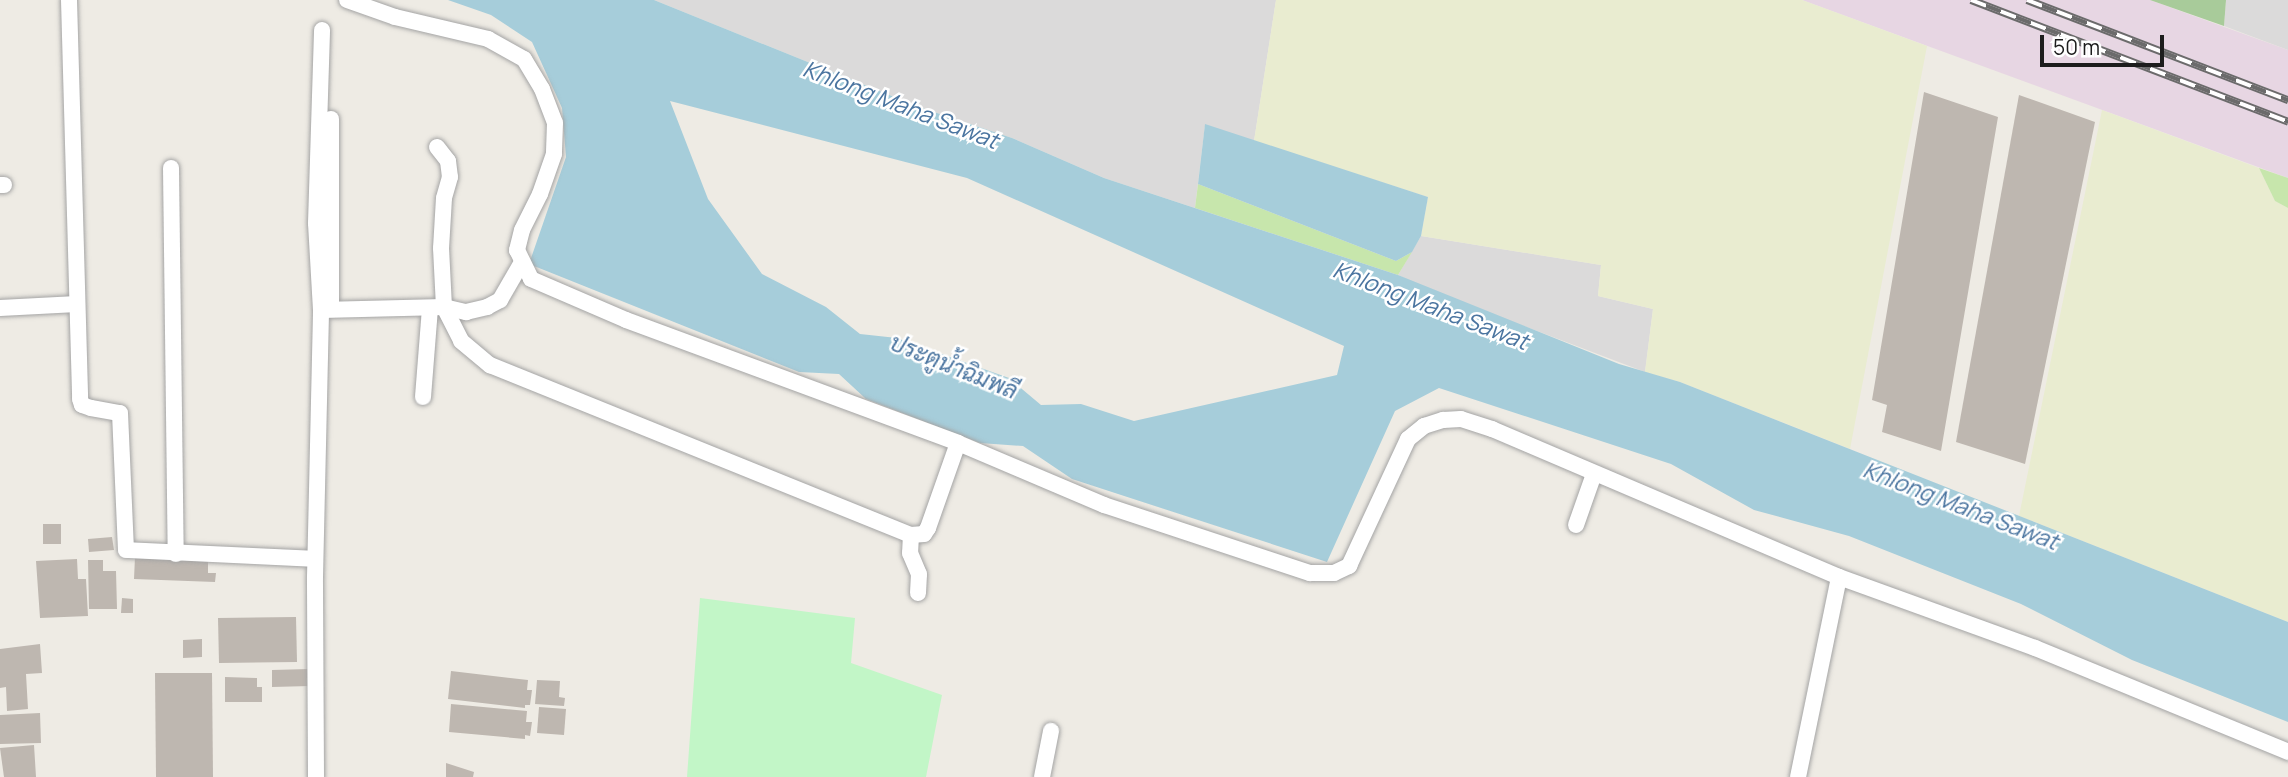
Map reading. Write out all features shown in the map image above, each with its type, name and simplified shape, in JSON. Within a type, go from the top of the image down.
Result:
[{"type":"street","points":[[69,0],[82,405],[120,413],[126,550],[315,559]]},
{"type":"street","points":[[347,0],[395,17],[488,39],[524,59],[542,89],[555,123],[554,154],[540,194],[522,230],[517,250],[531,279],[626,320],[958,443],[1104,505],[1311,573],[1334,573],[1349,565],[1408,439],[1424,426],[1443,420],[1461,419],[1839,578],[2035,648],[2288,752]]},
{"type":"street","points":[[321,30],[316,223],[326,310]]},
{"type":"street","points":[[316,777],[315,559],[331,119]]},
{"type":"street","points":[[423,397],[437,307],[444,198],[450,177],[448,161],[437,147]]},
{"type":"street","points":[[171,168],[176,554]]},
{"type":"street","points":[[326,310],[437,307],[466,312],[500,300],[522,262]]},
{"type":"street","points":[[0,308],[77,304]]},
{"type":"street","points":[[437,307],[461,341],[490,365],[911,535],[924,534],[928,528],[958,443]]},
{"type":"street","points":[[1576,525],[1594,474]]},
{"type":"street","points":[[911,535],[910,553],[919,574],[918,593]]},
{"type":"street","points":[[1798,777],[1839,578]]},
{"type":"street","points":[[1042,777],[1051,731]]},
{"type":"shaded area","points":[[654,0],[1276,0],[1254,141],[1205,125],[1195,208],[1104,178],[1012,138],[919,107]]},
{"type":"shaded area","points":[[1802,0],[2150,0],[2288,50],[2288,178]]},
{"type":"shaded area","points":[[2226,0],[2288,0],[2288,50],[2224,26]]},
{"type":"shaded area","points":[[1421,236],[1601,265],[1598,296],[1653,309],[1645,372],[1434,292],[1398,275]]},
{"type":"green space","points":[[1276,0],[1802,0],[1927,46],[1850,449],[1680,382],[1645,372],[1653,309],[1598,296],[1601,265],[1421,236],[1428,197],[1254,141]]},
{"type":"green space","points":[[2150,0],[2226,0],[2224,26]]},
{"type":"green space","points":[[2102,110],[2259,168],[2275,201],[2288,208],[2288,622],[2019,516]]},
{"type":"green space","points":[[2259,168],[2288,178],[2288,208],[2275,201]]},
{"type":"green space","points":[[1198,184],[1396,261],[1412,252],[1398,275],[1195,208]]},
{"type":"green space","points":[[700,598],[855,618],[851,663],[942,695],[926,777],[687,777]]},
{"type":"water","points":[[448,0],[654,0],[919,107],[1012,138],[1104,178],[1398,275],[1619,364],[1680,382],[2288,622],[2288,722],[2132,660],[2021,604],[1849,536],[1754,510],[1671,464],[1439,388],[1395,411],[1327,562],[1072,479],[1023,446],[980,443],[866,399],[839,374],[799,372],[529,264],[566,157],[562,108],[532,42],[491,15]],"holes":[[[670,101],[967,178],[1344,346],[1337,375],[1134,421],[1081,404],[1041,405],[1009,378],[897,338],[860,334],[826,307],[762,274],[708,199]]]},
{"type":"water","points":[[1205,124],[1428,197],[1421,236],[1412,252],[1396,261],[1198,184]]},
{"type":"building","points":[[1924,92],[1998,117],[1941,451],[1882,432],[1887,405],[1872,400]]},
{"type":"building","points":[[2019,95],[2095,122],[2025,464],[1956,442]]},
{"type":"building","points":[[43,524],[61,524],[61,544],[43,544]]},
{"type":"building","points":[[112,537],[114,550],[89,552],[88,539]]},
{"type":"building","points":[[135,557],[208,559],[208,573],[216,573],[215,582],[134,579]]},
{"type":"building","points":[[77,559],[78,579],[86,579],[88,616],[40,618],[36,561]]},
{"type":"building","points":[[88,560],[103,560],[103,571],[116,571],[117,609],[89,609]]},
{"type":"building","points":[[122,598],[133,599],[133,613],[121,613]]},
{"type":"building","points":[[296,617],[297,662],[219,663],[218,618]]},
{"type":"building","points":[[202,639],[202,657],[183,658],[183,640]]},
{"type":"building","points":[[40,644],[42,673],[26,674],[28,709],[7,711],[6,687],[0,688],[0,649]]},
{"type":"building","points":[[309,669],[310,686],[272,687],[272,670]]},
{"type":"building","points":[[451,671],[528,680],[527,690],[532,690],[530,705],[525,705],[525,708],[448,699]]},
{"type":"building","points":[[155,673],[212,673],[213,777],[156,777]]},
{"type":"building","points":[[225,677],[257,678],[257,687],[262,687],[262,702],[225,702]]},
{"type":"building","points":[[537,680],[560,681],[559,697],[565,698],[564,706],[535,704]]},
{"type":"building","points":[[451,704],[527,711],[526,722],[532,722],[530,736],[525,735],[525,739],[449,732]]},
{"type":"building","points":[[539,707],[566,709],[564,735],[537,733]]},
{"type":"building","points":[[40,713],[41,743],[0,744],[0,715]]},
{"type":"building","points":[[34,745],[36,777],[4,777],[0,748]]},
{"type":"building","points":[[446,763],[474,772],[473,777],[446,777]]},
{"type":"railway","points":[[1971,0],[2288,122]]},
{"type":"railway","points":[[2027,0],[2288,100]]},
{"type":"water label","name":"Khlong Maha Sawat","points":[[901,104]]},
{"type":"water label","name":"Khlong Maha Sawat","points":[[1431,305]]},
{"type":"water label","name":"ประตูน้ำฉิมพลี","points":[[954,366]]},
{"type":"water label","name":"Khlong Maha Sawat","points":[[1961,505]]}]
